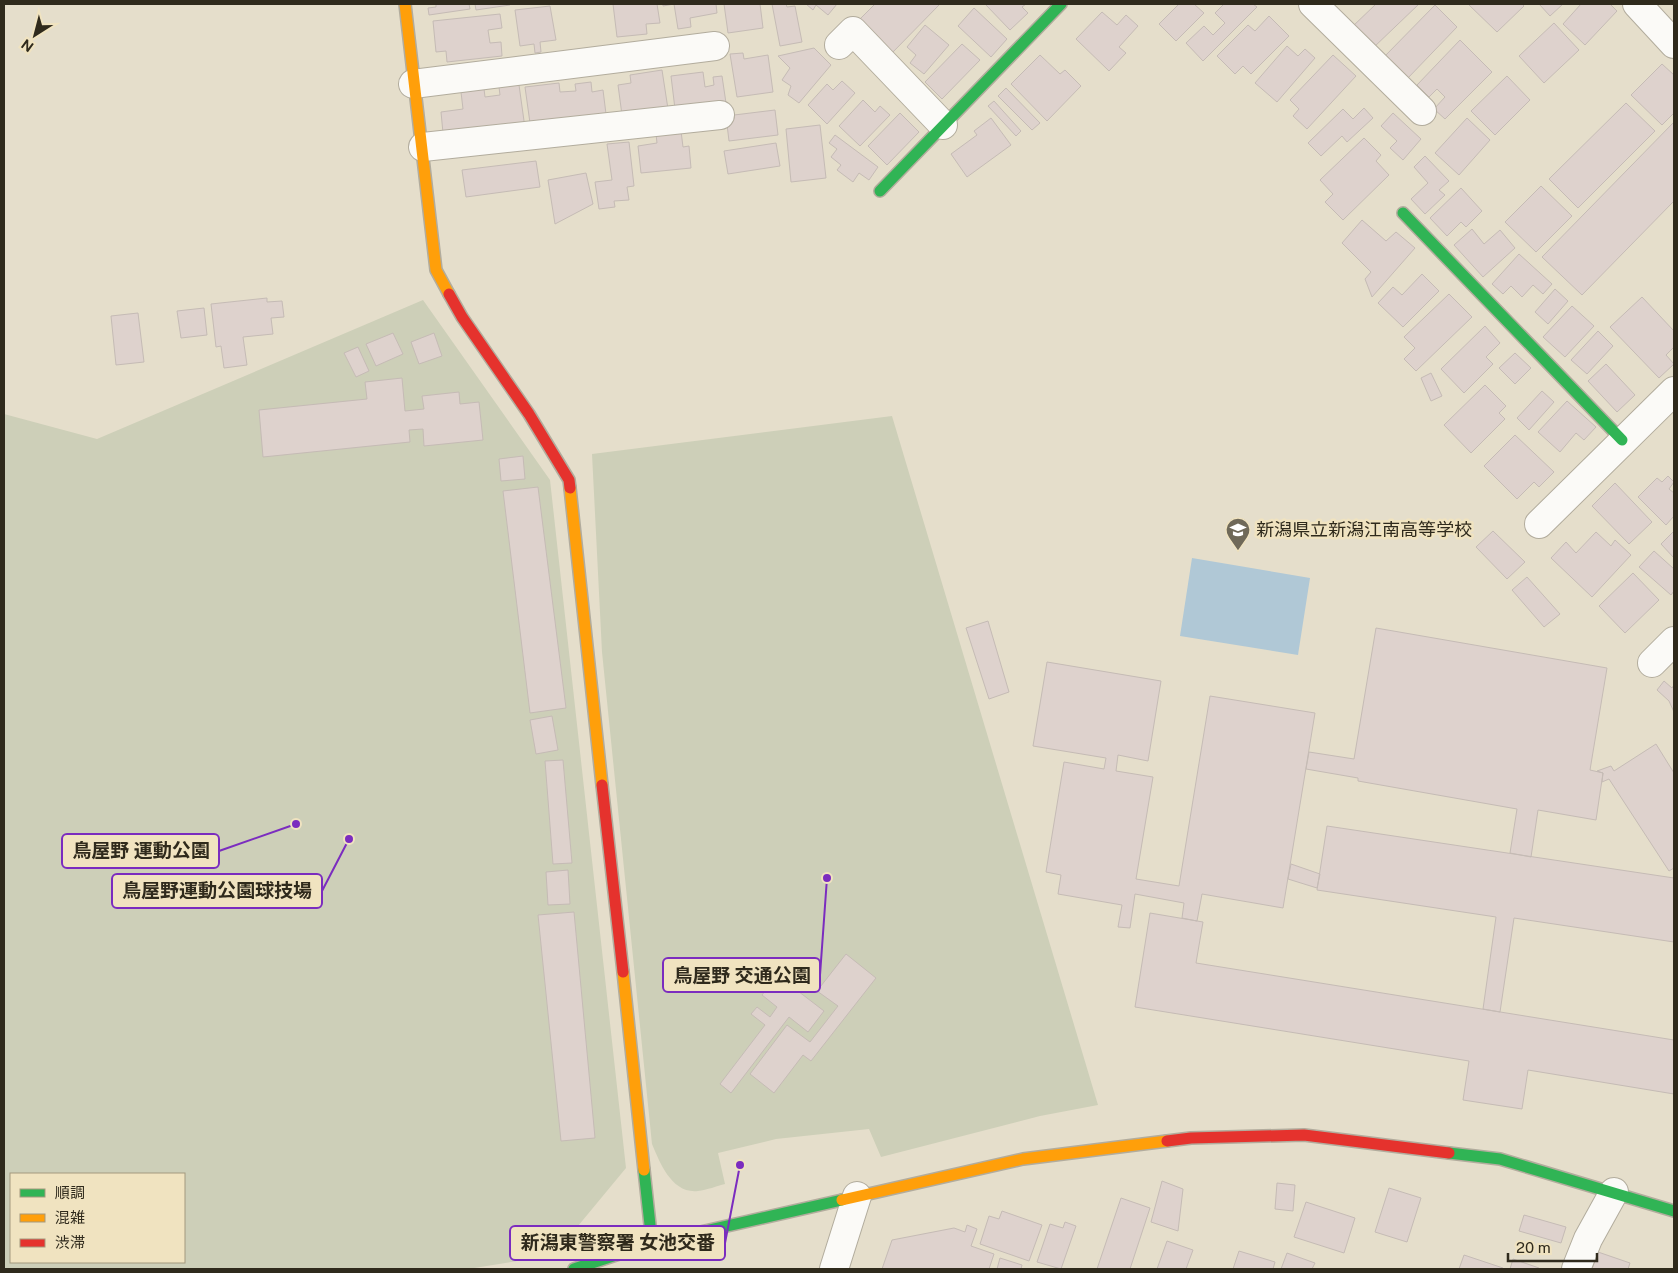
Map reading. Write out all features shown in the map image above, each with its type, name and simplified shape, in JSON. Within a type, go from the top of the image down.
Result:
[{"type":"street","points":[[405,4],[436,270],[462,317],[529,414],[568,480],[652,1243]]},
{"type":"street","points":[[880,191],[1061,4]]},
{"type":"street","points":[[1314,4],[1422,111]]},
{"type":"street","points":[[1637,4],[1674,44]]},
{"type":"street","points":[[839,45],[853,31],[943,125]]},
{"type":"street","points":[[413,84],[715,46]]},
{"type":"street","points":[[423,148],[720,115]]},
{"type":"street","points":[[1403,213],[1622,440]]},
{"type":"street","points":[[1539,524],[1622,440],[1674,391]]},
{"type":"street","points":[[1652,663],[1674,641]]},
{"type":"street","points":[[574,1269],[652,1243],[1023,1159],[1191,1138],[1304,1135],[1500,1159],[1674,1211]]},
{"type":"street","points":[[1576,1269],[1588,1239],[1614,1192]]},
{"type":"street","points":[[834,1269],[857,1196]]},
{"type":"green space","points":[[423,300],[550,480],[626,1168],[554,1255],[468,1269],[4,1269],[4,414],[97,439]]},
{"type":"green space","points":[[892,416],[1098,1105],[1040,1116],[881,1157],[869,1129],[776,1139],[718,1153],[725,1184],[698,1191],[689,1191],[681,1188],[668,1176],[652,1144],[602,652],[592,454]]},
{"type":"water","points":[[1192,558],[1310,578],[1298,655],[1180,636]]},
{"type":"building","points":[[436,4],[469,4],[470,9],[429,15],[428,8],[436,7]]},
{"type":"building","points":[[475,4],[510,4],[510,5],[476,10]]},
{"type":"building","points":[[613,4],[657,4],[660,23],[646,24],[647,34],[617,37]]},
{"type":"building","points":[[674,4],[716,4],[717,13],[690,18],[691,27],[678,29]]},
{"type":"building","points":[[724,4],[760,4],[763,28],[728,33]]},
{"type":"building","points":[[772,4],[786,4],[787,7],[795,6],[802,42],[780,46]]},
{"type":"building","points":[[806,4],[837,4],[828,15],[816,5],[813,10]]},
{"type":"building","points":[[875,4],[940,4],[892,53],[858,21]]},
{"type":"building","points":[[985,4],[1026,4],[1022,7],[1028,13],[1010,30]]},
{"type":"building","points":[[1179,4],[1194,4],[1204,13],[1176,41],[1159,24]]},
{"type":"building","points":[[1224,4],[1253,4],[1257,7],[1203,61],[1186,43],[1204,26],[1213,35],[1225,23],[1215,13]]},
{"type":"building","points":[[1376,4],[1419,4],[1373,48],[1352,27]]},
{"type":"building","points":[[1468,4],[1522,4],[1524,6],[1497,32]]},
{"type":"building","points":[[1539,4],[1563,4],[1550,16]]},
{"type":"building","points":[[1581,4],[1610,4],[1617,11],[1585,45],[1563,24]]},
{"type":"building","points":[[1435,5],[1457,27],[1407,79],[1384,57]]},
{"type":"building","points":[[550,6],[556,40],[540,42],[541,52],[535,53],[534,44],[520,46],[515,10]]},
{"type":"building","points":[[974,8],[1007,39],[991,57],[958,26]]},
{"type":"building","points":[[1102,12],[1117,25],[1126,15],[1138,26],[1119,47],[1126,53],[1109,71],[1076,39]]},
{"type":"building","points":[[500,14],[502,28],[488,30],[490,43],[501,42],[502,56],[447,62],[446,51],[436,52],[433,21]]},
{"type":"building","points":[[1269,16],[1289,36],[1251,74],[1243,66],[1235,74],[1217,56],[1248,25],[1255,31]]},
{"type":"building","points":[[1554,23],[1579,50],[1544,83],[1519,56]]},
{"type":"building","points":[[925,25],[949,45],[924,74],[910,63],[916,55],[907,47]]},
{"type":"building","points":[[1460,40],[1492,72],[1445,119],[1434,109],[1445,97],[1437,89],[1429,97],[1417,85]]},
{"type":"building","points":[[962,44],[980,60],[942,99],[925,82]]},
{"type":"building","points":[[1287,46],[1298,56],[1305,49],[1315,58],[1277,102],[1255,83]]},
{"type":"building","points":[[814,48],[831,65],[799,103],[788,95],[791,86],[782,80],[790,68],[778,56]]},
{"type":"building","points":[[743,53],[744,59],[768,55],[773,92],[737,97],[730,54]]},
{"type":"building","points":[[1040,55],[1060,74],[1065,70],[1081,86],[1047,121],[1011,84]]},
{"type":"building","points":[[1333,55],[1356,76],[1307,129],[1293,116],[1299,109],[1290,100]]},
{"type":"building","points":[[1662,64],[1674,75],[1674,113],[1662,125],[1631,95]]},
{"type":"building","points":[[662,70],[668,109],[622,115],[618,85],[631,83],[630,75]]},
{"type":"building","points":[[703,72],[705,87],[714,85],[713,77],[722,76],[726,103],[675,109],[671,76]]},
{"type":"building","points":[[1507,76],[1530,100],[1495,135],[1471,111]]},
{"type":"building","points":[[842,81],[855,93],[827,124],[808,105],[827,84],[833,90]]},
{"type":"building","points":[[591,82],[592,92],[603,90],[606,114],[530,123],[525,87],[559,83],[560,92],[576,91],[575,84]]},
{"type":"building","points":[[519,85],[525,128],[443,133],[441,112],[463,109],[461,92],[484,89],[485,97],[500,95],[499,87]]},
{"type":"building","points":[[1006,88],[1040,123],[1032,130],[998,96]]},
{"type":"building","points":[[863,100],[875,112],[880,106],[890,115],[860,146],[839,126]]},
{"type":"building","points":[[994,101],[1021,131],[1016,136],[988,106]]},
{"type":"building","points":[[1626,103],[1655,131],[1578,208],[1549,179]]},
{"type":"building","points":[[1364,108],[1373,118],[1347,142],[1342,136],[1321,156],[1308,143],[1343,109],[1353,119]]},
{"type":"building","points":[[775,110],[778,135],[729,141],[726,116]]},
{"type":"building","points":[[900,113],[919,132],[887,165],[868,146]]},
{"type":"building","points":[[1393,113],[1421,139],[1403,160],[1390,148],[1397,141],[1381,126]]},
{"type":"building","points":[[991,118],[1011,145],[967,177],[951,154],[977,135],[974,131]]},
{"type":"building","points":[[1467,118],[1490,140],[1459,175],[1435,153]]},
{"type":"building","points":[[1674,122],[1674,201],[1582,295],[1542,257]]},
{"type":"building","points":[[820,125],[826,178],[791,182],[786,129]]},
{"type":"building","points":[[681,131],[683,147],[689,146],[691,168],[641,173],[638,146],[657,143],[656,134]]},
{"type":"building","points":[[835,135],[878,167],[869,180],[859,173],[853,182],[837,170],[841,165],[831,157],[837,149],[829,143]]},
{"type":"building","points":[[1364,138],[1381,155],[1376,161],[1389,175],[1343,220],[1325,202],[1333,194],[1320,180]]},
{"type":"building","points":[[629,142],[634,186],[627,187],[629,200],[614,201],[615,207],[599,209],[595,182],[612,180],[607,144]]},
{"type":"building","points":[[776,143],[780,166],[728,174],[724,151]]},
{"type":"building","points":[[1425,156],[1449,181],[1439,190],[1445,195],[1425,214],[1411,199],[1428,183],[1414,167]]},
{"type":"building","points":[[536,161],[540,187],[466,197],[462,170]]},
{"type":"building","points":[[586,173],[593,204],[555,224],[548,180]]},
{"type":"building","points":[[1541,186],[1572,216],[1536,252],[1505,222]]},
{"type":"building","points":[[1461,188],[1482,211],[1466,227],[1461,222],[1447,236],[1430,218]]},
{"type":"building","points":[[1362,220],[1386,241],[1396,232],[1415,248],[1372,297],[1365,279],[1371,272],[1342,243]]},
{"type":"building","points":[[1472,229],[1484,244],[1500,230],[1515,248],[1483,277],[1454,245]]},
{"type":"building","points":[[1519,254],[1552,284],[1543,294],[1533,285],[1522,297],[1511,286],[1503,294],[1492,284]]},
{"type":"building","points":[[1422,274],[1439,291],[1403,327],[1378,303],[1393,287],[1402,295]]},
{"type":"building","points":[[1555,289],[1568,301],[1548,324],[1535,312]]},
{"type":"building","points":[[1449,294],[1472,317],[1416,371],[1404,359],[1415,348],[1404,337]]},
{"type":"building","points":[[1642,297],[1674,331],[1674,347],[1666,355],[1674,364],[1659,378],[1610,327]]},
{"type":"building","points":[[267,298],[267,302],[282,301],[284,317],[271,318],[273,334],[243,337],[247,365],[224,368],[221,346],[216,347],[211,304]]},
{"type":"building","points":[[1572,306],[1594,326],[1565,357],[1543,337]]},
{"type":"building","points":[[204,308],[207,335],[181,338],[177,311]]},
{"type":"building","points":[[138,313],[144,362],[116,365],[111,316]]},
{"type":"building","points":[[1485,326],[1500,343],[1486,357],[1493,364],[1464,393],[1441,369]]},
{"type":"building","points":[[1598,331],[1613,346],[1587,374],[1571,360]]},
{"type":"building","points":[[393,333],[403,354],[376,366],[366,344]]},
{"type":"building","points":[[434,333],[442,356],[419,364],[411,342]]},
{"type":"building","points":[[358,347],[369,371],[356,377],[344,353]]},
{"type":"building","points":[[1515,353],[1531,368],[1515,384],[1499,368]]},
{"type":"building","points":[[1606,364],[1635,395],[1617,412],[1588,381]]},
{"type":"building","points":[[1431,373],[1442,396],[1431,401],[1421,378]]},
{"type":"building","points":[[402,378],[405,411],[424,409],[422,396],[459,392],[460,404],[479,402],[483,440],[424,446],[423,429],[409,430],[410,442],[263,457],[259,410],[367,399],[365,382]]},
{"type":"building","points":[[1485,385],[1506,406],[1499,413],[1505,419],[1471,453],[1444,425]]},
{"type":"building","points":[[1542,391],[1554,402],[1529,430],[1517,418]]},
{"type":"building","points":[[1567,401],[1596,427],[1584,440],[1576,433],[1560,452],[1538,432]]},
{"type":"building","points":[[1515,435],[1554,472],[1539,487],[1534,482],[1517,499],[1484,466]]},
{"type":"building","points":[[523,456],[525,479],[501,481],[499,459]]},
{"type":"building","points":[[1668,476],[1674,482],[1669,489],[1674,493],[1674,516],[1666,525],[1638,497],[1657,478],[1662,482]]},
{"type":"building","points":[[1615,483],[1652,522],[1629,544],[1592,506]]},
{"type":"building","points":[[538,487],[566,708],[530,713],[503,491]]},
{"type":"building","points":[[1493,531],[1525,562],[1507,579],[1476,547]]},
{"type":"building","points":[[1674,531],[1674,558],[1661,544]]},
{"type":"building","points":[[1596,532],[1611,546],[1615,540],[1631,555],[1592,597],[1551,558],[1566,542],[1576,553]]},
{"type":"building","points":[[1654,551],[1674,569],[1674,591],[1671,595],[1639,567]]},
{"type":"building","points":[[1633,573],[1659,600],[1625,633],[1599,606]]},
{"type":"building","points":[[1527,577],[1560,614],[1544,627],[1512,590]]},
{"type":"building","points":[[988,621],[1009,692],[989,699],[966,628]]},
{"type":"building","points":[[1376,628],[1607,668],[1590,770],[1603,773],[1596,820],[1538,810],[1531,857],[1510,853],[1517,809],[1358,781],[1358,778],[1306,769],[1309,752],[1354,759]]},
{"type":"building","points":[[1047,662],[1161,681],[1148,761],[1118,755],[1116,771],[1153,777],[1136,879],[1179,886],[1210,696],[1315,713],[1283,908],[1202,894],[1197,921],[1182,918],[1184,903],[1135,894],[1130,928],[1118,927],[1122,905],[1058,894],[1061,875],[1046,872],[1064,762],[1104,769],[1106,758],[1033,746]]},
{"type":"building","points":[[1664,681],[1672,688],[1674,685],[1674,712],[1669,701],[1657,690]]},
{"type":"building","points":[[552,716],[558,750],[536,754],[530,720]]},
{"type":"building","points":[[1656,744],[1674,773],[1674,868],[1669,871],[1609,779],[1602,782],[1603,773],[1597,771],[1611,766],[1614,771]]},
{"type":"building","points":[[563,760],[572,863],[553,864],[545,761]]},
{"type":"building","points":[[1327,826],[1674,878],[1674,942],[1514,918],[1500,1012],[1483,1009],[1496,917],[1317,890]]},
{"type":"building","points":[[1291,864],[1320,874],[1317,888],[1288,879]]},
{"type":"building","points":[[568,870],[570,904],[548,905],[546,872]]},
{"type":"building","points":[[574,912],[595,1138],[561,1141],[538,915]]},
{"type":"building","points":[[1150,913],[1203,922],[1196,963],[1674,1040],[1674,1094],[1528,1070],[1522,1109],[1463,1100],[1469,1061],[1135,1007]]},
{"type":"building","points":[[846,954],[876,978],[811,1061],[803,1055],[774,1093],[750,1074],[787,1025],[810,1042],[838,1006],[817,991]]},
{"type":"building","points":[[777,975],[824,1011],[808,1032],[789,1017],[731,1093],[720,1084],[765,1025],[751,1014],[757,1007],[770,1017],[777,1007],[762,995]]},
{"type":"building","points":[[1162,1181],[1183,1189],[1178,1231],[1151,1222]]},
{"type":"building","points":[[1277,1183],[1295,1185],[1293,1211],[1275,1209]]},
{"type":"building","points":[[1389,1188],[1421,1198],[1407,1242],[1375,1232]]},
{"type":"building","points":[[1121,1198],[1150,1208],[1130,1269],[1097,1269]]},
{"type":"building","points":[[1306,1202],[1355,1218],[1344,1253],[1294,1237]]},
{"type":"building","points":[[1002,1211],[1042,1225],[1029,1261],[980,1244],[989,1216],[999,1219]]},
{"type":"building","points":[[1524,1215],[1566,1227],[1561,1243],[1519,1231]]},
{"type":"building","points":[[1065,1222],[1076,1226],[1061,1269],[1037,1262],[1050,1224],[1063,1228]]},
{"type":"building","points":[[967,1225],[977,1229],[971,1246],[994,1254],[989,1269],[882,1269],[892,1240],[954,1228],[965,1232]]},
{"type":"building","points":[[1167,1241],[1193,1250],[1186,1269],[1157,1269]]},
{"type":"building","points":[[1239,1251],[1275,1262],[1273,1269],[1233,1269]]},
{"type":"building","points":[[1598,1252],[1630,1263],[1628,1269],[1592,1269]]},
{"type":"building","points":[[1287,1253],[1315,1263],[1312,1269],[1281,1269]]},
{"type":"building","points":[[1464,1255],[1503,1268],[1503,1269],[1459,1269]]},
{"type":"building","points":[[1000,1258],[1022,1265],[1021,1269],[997,1269]]},
{"type":"building","points":[[1513,1259],[1539,1268],[1539,1269],[1510,1269]]},
{"type":"traffic: fast","points":[[880,191],[1061,4]]},
{"type":"traffic: fast","points":[[1403,213],[1622,440]]},
{"type":"traffic: fast","points":[[1449,1153],[1500,1159],[1674,1211]]},
{"type":"traffic: fast","points":[[644,1170],[652,1243]]},
{"type":"traffic: fast","points":[[574,1269],[652,1243],[842,1200]]},
{"type":"traffic: slow","points":[[405,4],[436,270],[449,294]]},
{"type":"traffic: slow","points":[[570,488],[602,785]]},
{"type":"traffic: slow","points":[[623,972],[644,1170]]},
{"type":"traffic: slow","points":[[842,1200],[1023,1159],[1167,1141]]},
{"type":"traffic: jam","points":[[449,294],[462,317],[529,414],[569,480],[570,488]]},
{"type":"traffic: jam","points":[[602,785],[623,972]]},
{"type":"traffic: jam","points":[[1167,1141],[1191,1138],[1304,1135],[1449,1153]]},
{"type":"place","name":"新潟県立新潟江南高等学校","points":[[1238,551]]},
{"type":"place","name":"鳥屋野 運動公園","points":[[296,824]]},
{"type":"place","name":"鳥屋野運動公園球技場","points":[[349,839]]},
{"type":"place","name":"鳥屋野 交通公園","points":[[827,878]]},
{"type":"place","name":"新潟東警察署 女池交番","points":[[740,1165]]}]
